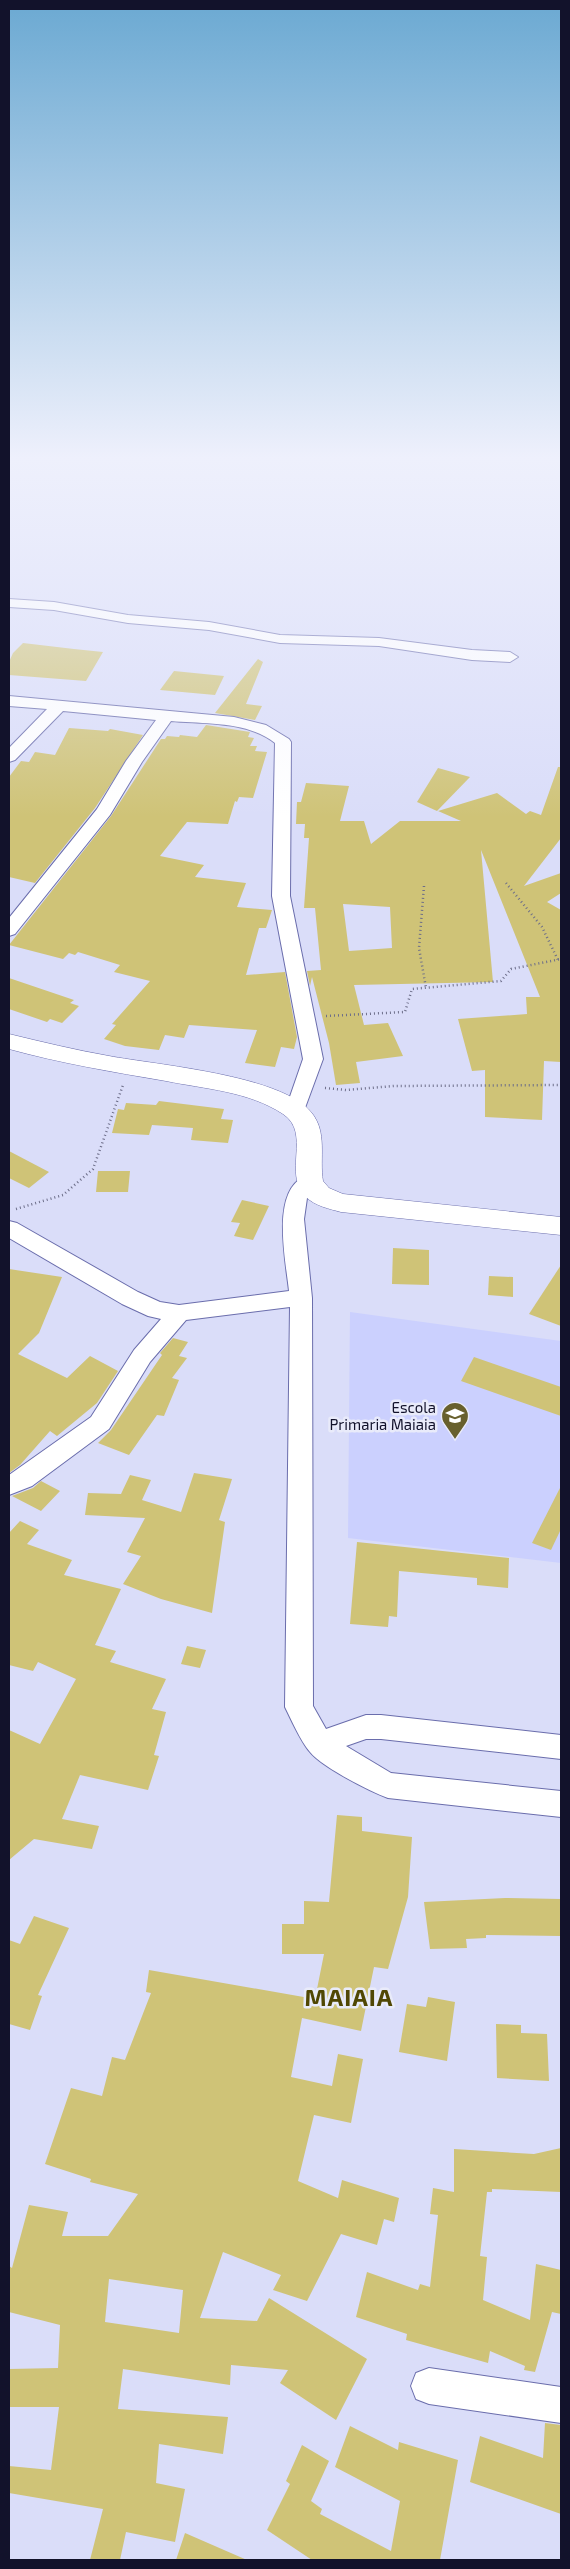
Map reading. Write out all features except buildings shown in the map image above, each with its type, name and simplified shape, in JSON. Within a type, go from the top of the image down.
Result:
[{"type":"street","points":[[9,603],[54,606],[122,618],[209,626],[280,639],[379,642],[466,654],[510,657]]},
{"type":"street","points":[[9,701],[258,727],[272,732],[283,742],[281,896],[313,1059],[302,1086],[295,1111]]},
{"type":"street","points":[[9,757],[58,707]]},
{"type":"street","points":[[9,930],[39,890],[104,811],[134,761],[167,716]]},
{"type":"street","points":[[9,1041],[51,1054],[242,1087],[272,1098],[295,1111],[306,1126],[311,1141],[309,1182],[315,1191],[341,1203],[561,1226]]},
{"type":"street","points":[[309,1182],[296,1197],[293,1219],[301,1298],[299,1708],[320,1744],[363,1773],[388,1785],[561,1804]]},
{"type":"street","points":[[10,1220],[130,1298],[156,1310],[179,1313],[301,1298]]},
{"type":"street","points":[[9,1485],[30,1473],[100,1423],[142,1356],[179,1313]]},
{"type":"street","points":[[320,1744],[366,1727],[381,1727],[561,1747]]},
{"type":"street","points":[[429,2386],[561,2405]]},
{"type":"path","points":[[305,1018],[405,1012],[412,989],[455,987],[458,983],[501,981],[511,969],[560,959],[542,927],[506,883]]},
{"type":"path","points":[[424,886],[419,959],[426,988]]},
{"type":"path","points":[[10,1220],[63,1195],[93,1169],[129,1068]]},
{"type":"path","points":[[302,1086],[346,1090],[394,1086],[561,1085]]},
{"type":"shaded area","name":"Escola Primaria Maiaia","points":[[350,1312],[561,1341],[561,1563],[348,1538]]},
{"type":"place","name":"Escola Primaria Maiaia","points":[[455,1440]]},
{"type":"district","name":"MAIAIA","points":[[349,1996]]}]
